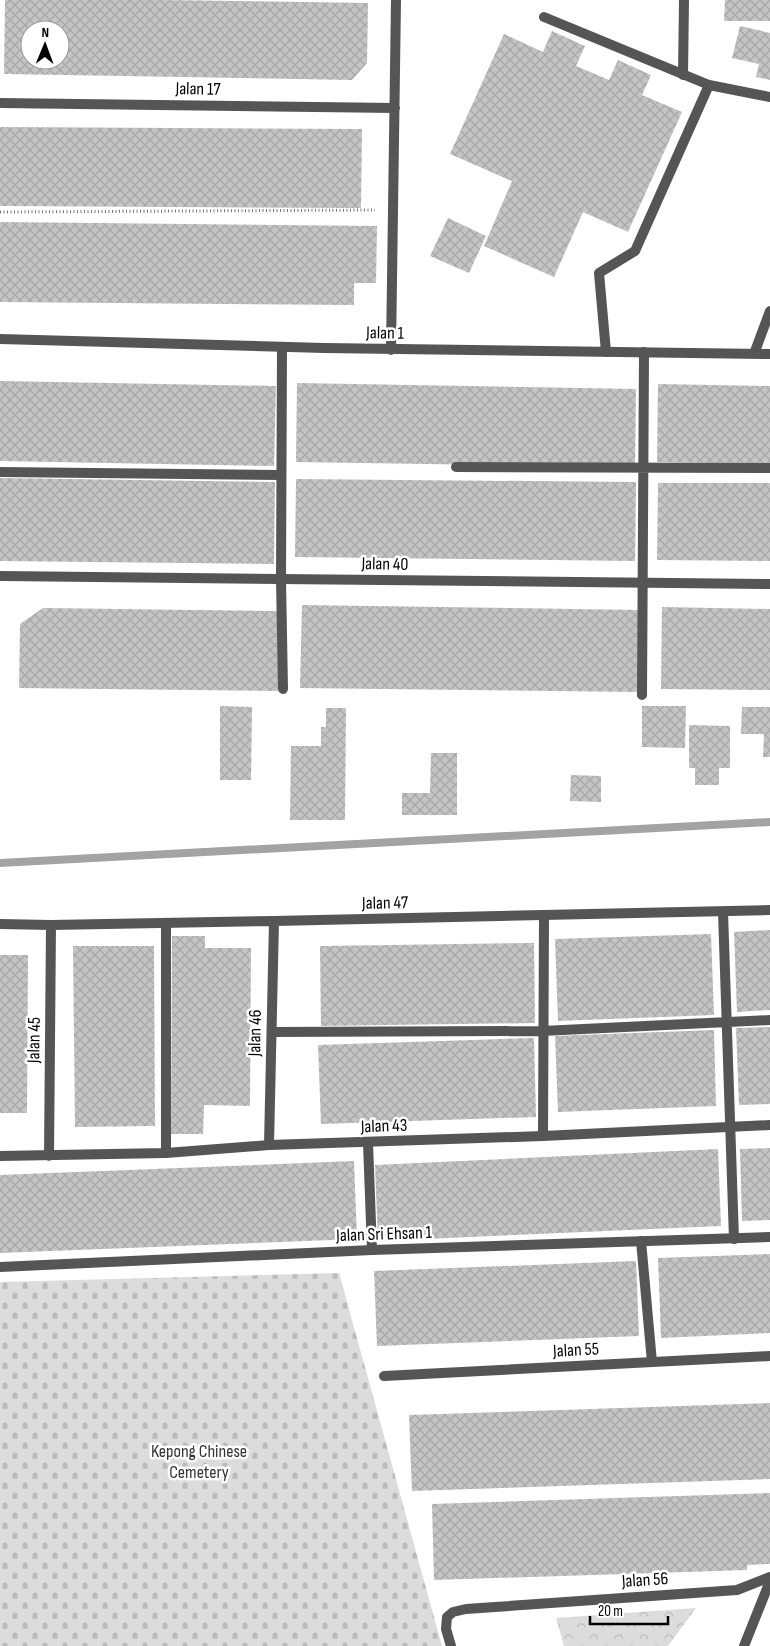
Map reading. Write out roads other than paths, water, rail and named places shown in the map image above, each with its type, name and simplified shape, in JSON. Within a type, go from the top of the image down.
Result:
[{"type":"street","points":[[391,350],[396,0]]},
{"type":"street","points":[[684,0],[684,75]]},
{"type":"street","points":[[544,16],[709,85],[770,97]]},
{"type":"street","points":[[606,352],[599,273],[635,251],[709,85]]},
{"type":"street","name":"Jalan 17","points":[[0,103],[394,108]]},
{"type":"street","points":[[754,354],[770,311]]},
{"type":"street","name":"Jalan 1","points":[[0,339],[391,350],[770,354]]},
{"type":"street","points":[[282,347],[281,579],[283,689]]},
{"type":"street","points":[[642,694],[644,352]]},
{"type":"street","points":[[456,466],[770,468]]},
{"type":"street","points":[[0,472],[281,475]]},
{"type":"street","name":"Jalan 40","points":[[0,576],[770,584]]},
{"type":"street","name":"Jalan 47","points":[[0,924],[166,923],[770,910]]},
{"type":"street","points":[[723,912],[734,1239]]},
{"type":"street","points":[[542,1136],[544,915]]},
{"type":"street","name":"Jalan 46","points":[[269,1145],[274,921]]},
{"type":"street","points":[[166,923],[166,1153]]},
{"type":"street","name":"Jalan 45","points":[[49,1156],[51,925]]},
{"type":"street","points":[[272,1032],[542,1031],[770,1020]]},
{"type":"street","name":"Jalan 43","points":[[0,1156],[166,1153],[269,1145],[368,1143],[770,1125]]},
{"type":"street","points":[[368,1143],[372,1250]]},
{"type":"street","name":"Jalan Sri Ehsan 1","points":[[0,1267],[372,1250],[770,1237]]},
{"type":"street","points":[[641,1241],[652,1362]]},
{"type":"street","name":"Jalan 55","points":[[384,1376],[770,1356]]},
{"type":"street","points":[[744,1646],[770,1579]]},
{"type":"street","name":"Jalan 56","points":[[451,1646],[446,1629],[447,1617],[453,1612],[466,1609],[737,1590],[770,1579]]},
{"type":"waterway","points":[[0,863],[770,822]]},
{"type":"park label","name":"Kepong Chinese Cemetery","points":[[199,1461]]}]
